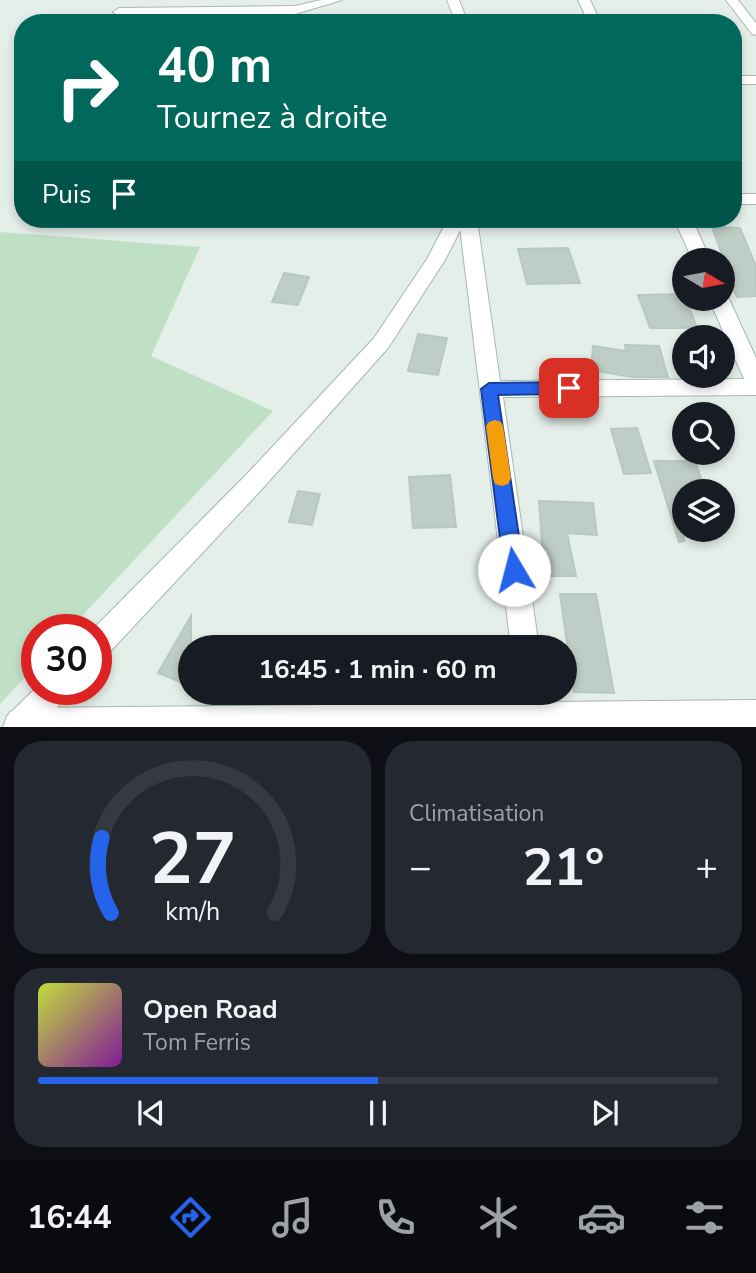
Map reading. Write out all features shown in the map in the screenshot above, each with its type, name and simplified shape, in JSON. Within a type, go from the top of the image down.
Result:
[{"type":"street","points":[[119,12],[295,10],[336,0]]},
{"type":"street","points":[[732,0],[756,31]]},
{"type":"street","points":[[112,629],[254,482],[381,343],[436,260],[452,228]]},
{"type":"street","points":[[469,228],[523,635]]},
{"type":"street","points":[[687,228],[696,248]]},
{"type":"street","points":[[725,312],[756,381]]},
{"type":"street","points":[[489,389],[756,387]]},
{"type":"street","points":[[20,725],[39,705]]},
{"type":"street","points":[[20,725],[534,712],[756,715]]},
{"type":"green space","points":[[0,232],[200,247],[151,356],[273,411],[84,614],[21,614],[21,681],[0,704]]},
{"type":"building","points":[[712,228],[740,228],[756,266],[756,296],[737,297],[735,248],[720,248]]},
{"type":"building","points":[[568,248],[580,283],[527,284],[518,249]]},
{"type":"building","points":[[284,273],[309,277],[298,305],[272,302]]},
{"type":"building","points":[[672,294],[672,312],[691,312],[696,325],[650,328],[638,295]]},
{"type":"building","points":[[418,334],[447,338],[438,375],[408,371]]},
{"type":"building","points":[[625,345],[659,346],[668,377],[632,377],[591,370],[593,346],[626,351]]},
{"type":"building","points":[[637,428],[651,473],[624,474],[611,429]]},
{"type":"building","points":[[654,461],[672,461],[672,465],[696,465],[701,479],[672,479],[672,519]]},
{"type":"building","points":[[450,475],[456,527],[413,528],[409,477]]},
{"type":"building","points":[[298,491],[320,494],[312,525],[289,522]]},
{"type":"building","points":[[539,501],[593,503],[597,535],[567,533],[576,576],[548,576]]},
{"type":"building","points":[[560,594],[596,594],[614,693],[577,692],[577,635],[566,635]]},
{"type":"building","points":[[191,616],[191,635],[180,635]]},
{"type":"building","points":[[178,638],[178,681],[158,673]]},
{"type":"slow traffic","points":[[495,426],[502,478]]},
{"type":"route","points":[[514,570],[489,389],[569,388]]}]
